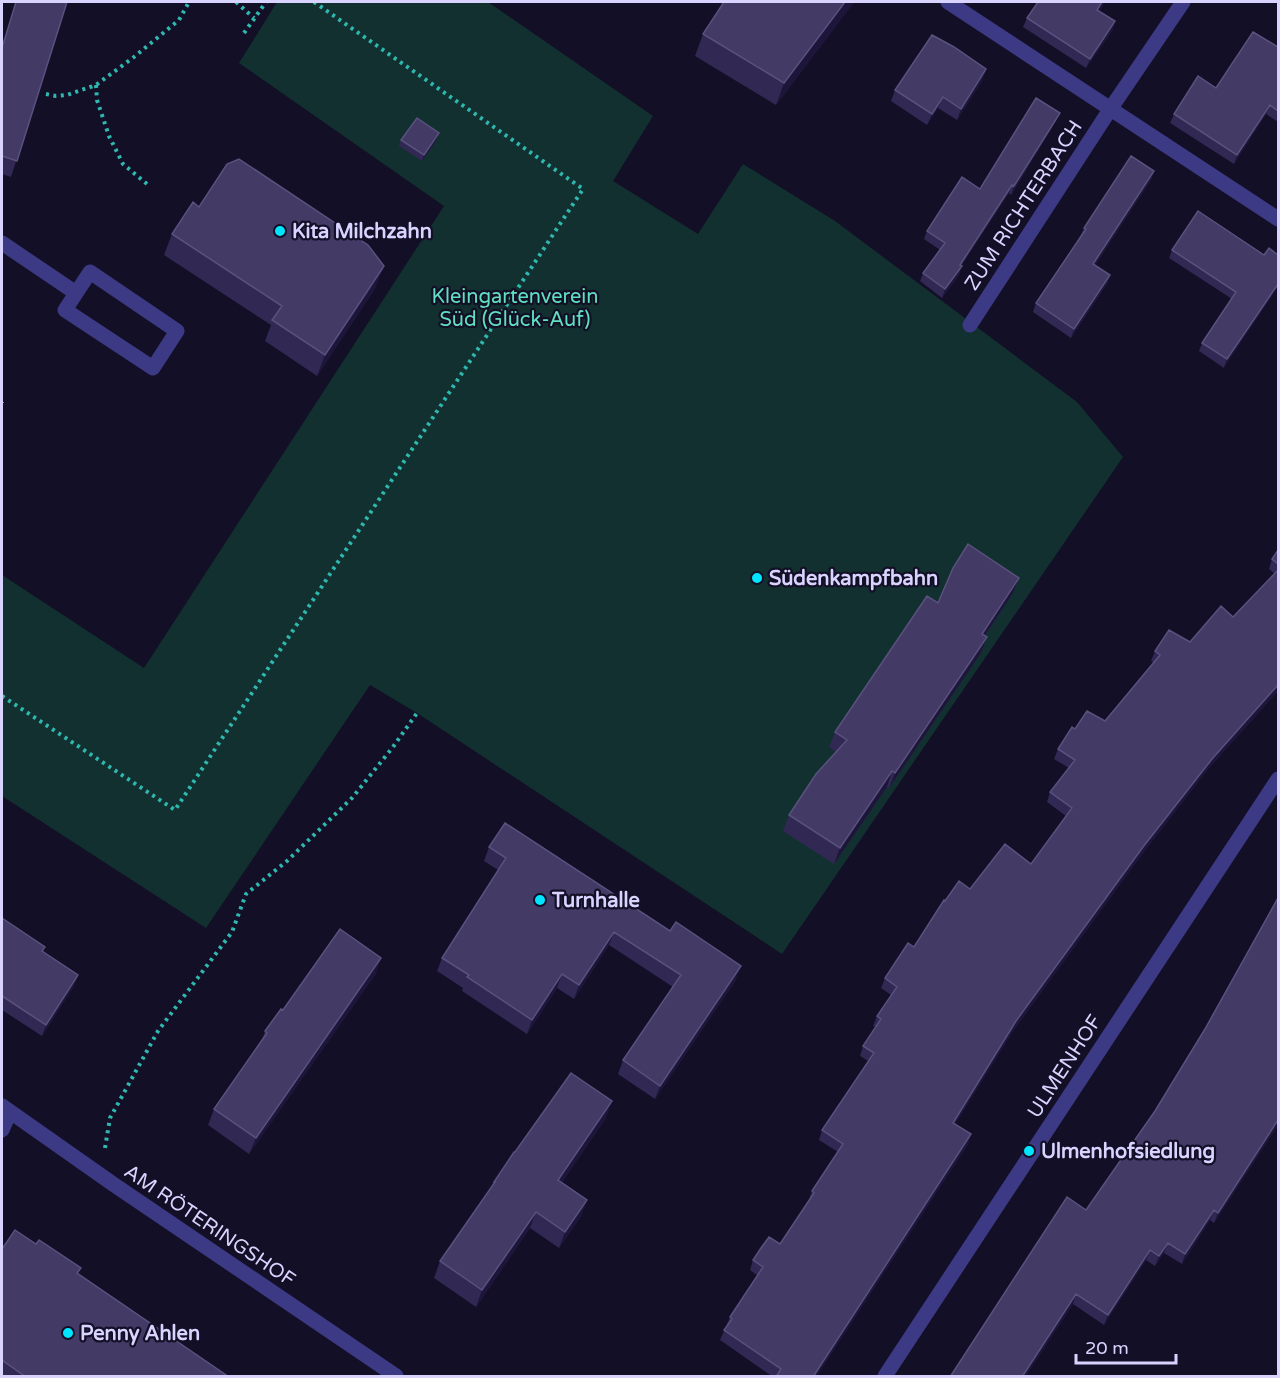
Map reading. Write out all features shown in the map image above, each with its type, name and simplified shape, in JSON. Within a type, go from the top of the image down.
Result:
[{"type":"street","points":[[948,2],[1278,219]]},
{"type":"street","name":"ZUM RICHTERBACH","points":[[970,325],[1183,2]]},
{"type":"street","points":[[2,243],[76,293]]},
{"type":"street","points":[[90,272],[177,331],[153,368],[64,310],[76,293],[90,272]]},
{"type":"street","name":"ULMENHOF","points":[[885,1377],[1278,779]]},
{"type":"street","points":[[2,1130],[6,1109]]},
{"type":"street","name":"AM RÖTERINGSHOF","points":[[6,1109],[396,1377]]},
{"type":"path","points":[[46,93],[56,96],[96,85],[179,20],[189,2]]},
{"type":"path","points":[[236,2],[254,18]]},
{"type":"path","points":[[244,33],[266,2]]},
{"type":"path","points":[[2,696],[176,810],[583,189],[314,2]]},
{"type":"path","points":[[96,85],[97,100],[109,136],[123,164],[147,184]]},
{"type":"path","points":[[100,1175],[110,1118],[158,1031],[231,932],[246,894],[287,861],[352,798],[417,714]]},
{"type":"green space","name":"Kleingartenverein Süd (Glück-Auf)","points":[[277,2],[488,2],[653,116],[613,181],[698,234],[743,164],[835,221],[1077,402],[1123,457],[782,954],[417,713],[370,685],[206,928],[2,796],[2,575],[144,668],[444,206],[239,63]]},
{"type":"building","points":[[16,2],[67,2],[17,161],[2,156],[2,48]]},
{"type":"building","points":[[724,2],[845,2],[784,83],[703,34]]},
{"type":"building","points":[[1038,2],[1102,2],[1097,10],[1115,21],[1090,59],[1027,18]]},
{"type":"building","points":[[1253,32],[1278,47],[1278,111],[1270,105],[1237,155],[1174,114],[1198,76],[1216,88]]},
{"type":"building","points":[[932,35],[986,69],[961,109],[943,97],[932,114],[895,90]]},
{"type":"building","points":[[1036,98],[1060,113],[945,289],[923,273],[945,243],[927,231],[962,177],[980,189]]},
{"type":"building","points":[[417,118],[439,133],[424,155],[401,140]]},
{"type":"building","points":[[1131,156],[1154,171],[1093,264],[1110,275],[1074,329],[1036,303],[1086,229],[1084,228]]},
{"type":"building","points":[[239,159],[368,245],[384,266],[325,355],[272,320],[282,306],[172,234],[193,202],[199,207],[227,164]]},
{"type":"building","points":[[1198,211],[1264,255],[1269,248],[1278,255],[1278,284],[1227,359],[1202,343],[1236,292],[1172,250]]},
{"type":"building","points":[[968,544],[1019,578],[982,634],[987,637],[895,773],[892,771],[840,848],[789,815],[816,774],[847,740],[835,732],[927,596],[938,603],[953,568]]},
{"type":"building","points":[[1278,550],[1278,564],[1272,559]]},
{"type":"building","points":[[1278,570],[1278,685],[1212,759],[1143,847],[1016,1021],[953,1123],[971,1134],[813,1377],[776,1377],[781,1369],[724,1330],[763,1267],[753,1260],[769,1237],[780,1244],[843,1144],[822,1130],[874,1053],[863,1046],[881,1019],[877,1016],[897,987],[885,978],[908,943],[914,947],[959,881],[970,889],[1005,844],[1031,864],[1072,808],[1050,792],[1075,760],[1058,749],[1072,727],[1075,729],[1087,711],[1105,721],[1160,655],[1155,651],[1169,630],[1190,642],[1221,606],[1233,617]]},
{"type":"building","points":[[505,823],[670,931],[676,922],[741,966],[660,1086],[623,1060],[681,975],[614,932],[579,985],[562,974],[532,1020],[442,958],[506,858],[489,847]]},
{"type":"building","points":[[1278,898],[1278,1120],[1218,1213],[1214,1210],[1185,1254],[1168,1243],[1159,1256],[1150,1250],[1108,1315],[1076,1294],[1022,1377],[950,1377],[1067,1197],[1086,1210],[1155,1111],[1205,1029]]},
{"type":"building","points":[[2,918],[45,947],[42,951],[78,975],[46,1025],[2,996]]},
{"type":"building","points":[[340,929],[381,958],[256,1138],[214,1109],[267,1033],[265,1031],[281,1009],[283,1010]]},
{"type":"building","points":[[571,1073],[612,1101],[558,1180],[587,1200],[565,1232],[536,1212],[482,1290],[440,1261]]},
{"type":"building","name":"Penny Ahlen","points":[[15,1230],[36,1244],[39,1240],[81,1268],[77,1273],[229,1377],[26,1377],[2,1360],[2,1249]]},
{"type":"place","name":"Kita Milchzahn","points":[[280,231]]},
{"type":"place","name":"Südenkampfbahn","points":[[757,578]]},
{"type":"place","name":"Turnhalle","points":[[540,900]]},
{"type":"place","name":"Ulmenhofsiedlung","points":[[1029,1151]]},
{"type":"place","name":"Penny Ahlen","points":[[68,1333]]}]
